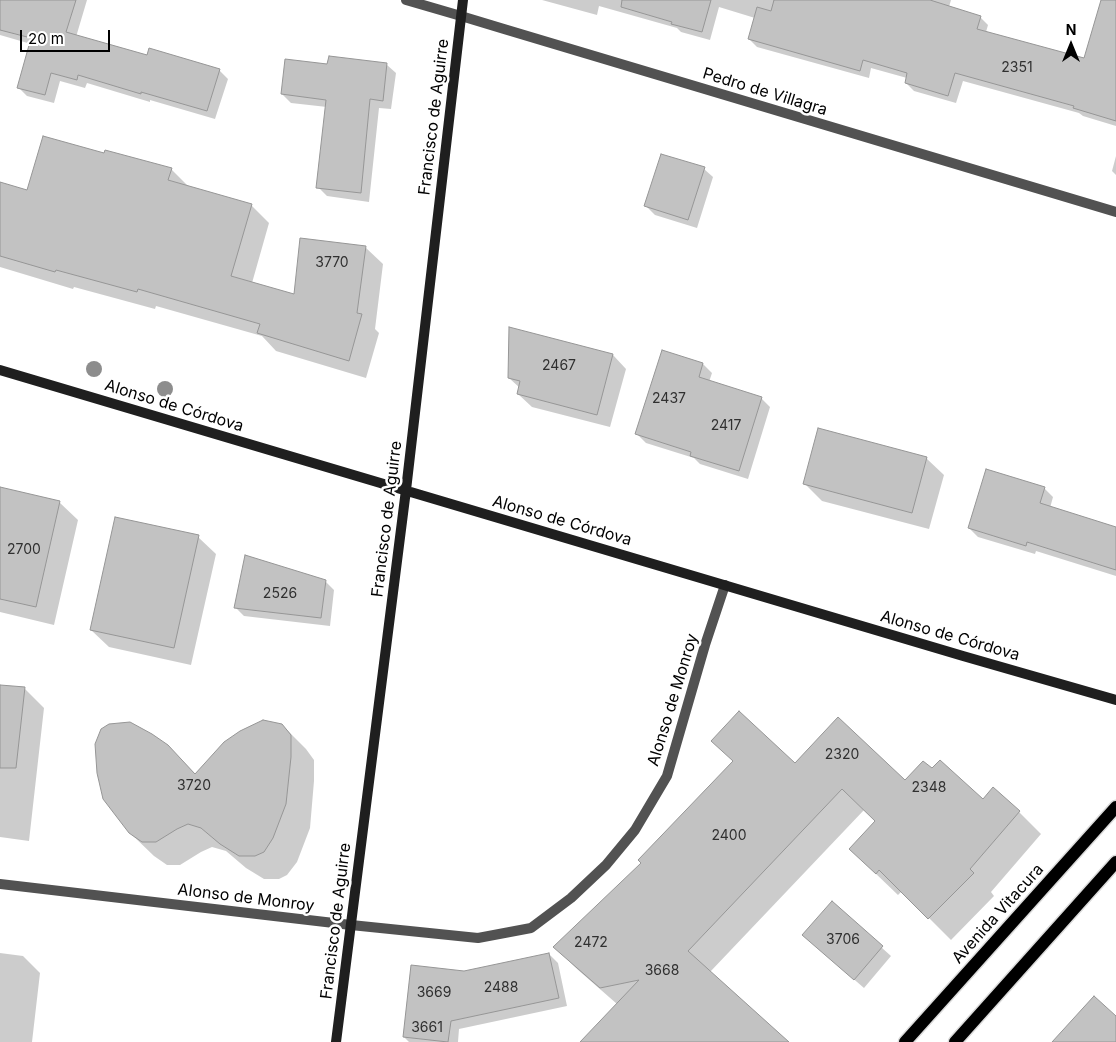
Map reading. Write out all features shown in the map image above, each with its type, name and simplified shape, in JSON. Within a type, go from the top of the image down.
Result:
[{"type":"main road","name":"Francisco de Aguirre","points":[[336,1042],[406,490],[463,0]]},
{"type":"main road","name":"Alonso de Córdova","points":[[0,370],[1116,700]]},
{"type":"main road","name":"Avenida Vitacura","points":[[905,1042],[1116,807]]},
{"type":"main road","points":[[955,1042],[1116,862]]},
{"type":"street","name":"Pedro de Villagra","points":[[406,0],[1116,212]]},
{"type":"street","name":"Alonso de Monroy","points":[[0,884],[478,938],[531,928],[571,898],[606,865],[635,830],[666,776],[725,585]]},
{"type":"building","points":[[0,0],[76,0],[66,32],[147,55],[149,48],[220,69],[207,111],[78,75],[77,80],[51,73],[45,95],[17,88],[31,38],[0,30]]},
{"type":"building","points":[[622,0],[711,0],[702,32],[621,7]]},
{"type":"building","points":[[774,0],[930,0],[981,16],[977,29],[1084,58],[1101,0],[1116,0],[1116,121],[1073,108],[1074,106],[955,73],[948,96],[905,83],[907,73],[863,60],[860,71],[748,39],[757,7],[771,11]]},
{"type":"building","points":[[329,56],[387,63],[383,101],[370,99],[361,193],[316,188],[326,100],[281,94],[285,59],[327,64]]},
{"type":"building","points":[[43,136],[104,153],[105,150],[172,168],[168,180],[252,204],[231,276],[294,294],[300,238],[366,246],[357,313],[362,314],[349,361],[257,333],[260,324],[138,289],[137,292],[0,256],[0,182],[27,190]]},
{"type":"building","points":[[661,154],[705,167],[688,220],[644,206]]},
{"type":"building","points":[[509,327],[613,354],[597,415],[517,394],[520,381],[508,378]]},
{"type":"building","points":[[662,350],[703,363],[699,377],[762,397],[739,471],[690,456],[691,452],[635,434]]},
{"type":"building","points":[[818,428],[927,457],[912,513],[803,484]]},
{"type":"building","points":[[986,469],[1045,487],[1040,503],[1116,527],[1116,570],[1027,542],[1026,546],[968,528]]},
{"type":"building","points":[[0,487],[60,501],[36,607],[0,599]]},
{"type":"building","points":[[115,517],[199,535],[174,648],[90,630]]},
{"type":"building","points":[[245,555],[326,580],[321,618],[234,608]]},
{"type":"building","points":[[0,685],[25,687],[16,768],[0,768]]},
{"type":"building","points":[[739,711],[795,763],[838,717],[905,780],[923,761],[932,768],[940,760],[983,799],[993,787],[1020,811],[970,869],[974,873],[928,919],[879,870],[876,874],[849,849],[875,821],[842,789],[688,951],[789,1042],[580,1042],[639,980],[600,988],[553,947],[641,863],[638,860],[733,761],[711,741]]},
{"type":"building","points":[[263,720],[282,724],[291,735],[291,757],[286,804],[273,838],[264,852],[255,856],[239,856],[220,844],[201,828],[188,824],[156,842],[142,842],[129,833],[103,799],[97,773],[95,744],[101,729],[109,724],[130,722],[152,734],[168,745],[195,774],[224,742],[240,731]]},
{"type":"building","points":[[832,901],[883,946],[854,980],[802,935]]},
{"type":"building","points":[[549,953],[559,998],[451,1021],[448,1042],[403,1037],[411,965],[464,971]]},
{"type":"building","points":[[1094,996],[1116,1016],[1116,1042],[1052,1042]]}]
